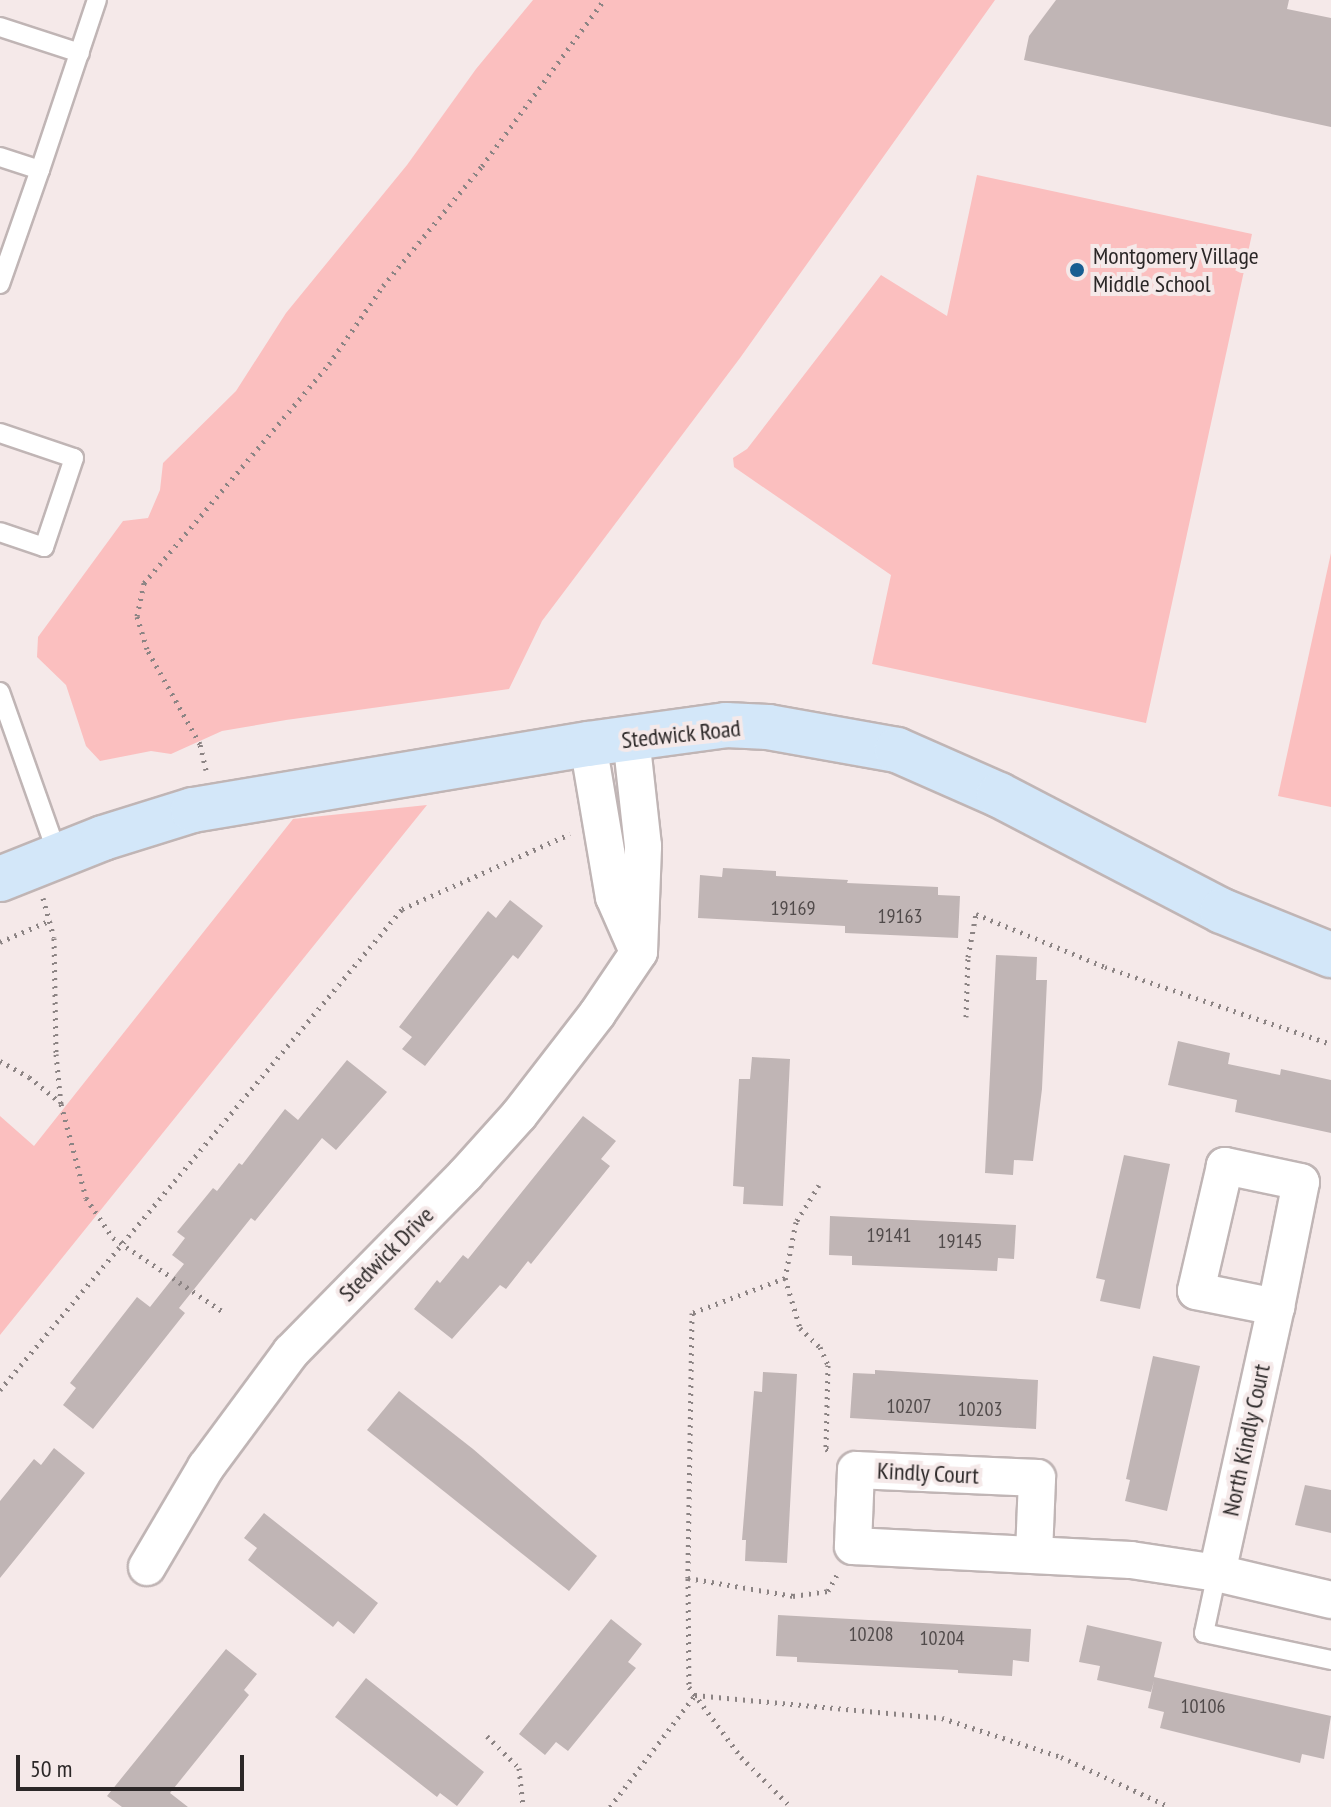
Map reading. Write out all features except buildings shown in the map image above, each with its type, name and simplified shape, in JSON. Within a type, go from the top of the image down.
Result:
[{"type":"street","name":"Stedwick Road","points":[[30,867],[103,838],[213,807],[588,744],[740,726],[768,727],[897,750],[999,795],[1222,911],[1331,955]]},
{"type":"street","points":[[631,738],[643,846],[639,952]]},
{"type":"street","points":[[588,744],[614,897],[639,952]]},
{"type":"street","name":"Stedwick Drive","points":[[147,1567],[206,1467],[291,1352],[465,1175],[519,1115],[597,1014],[639,952]]},
{"type":"street","name":"North Kindly Court","points":[[1217,1573],[1276,1307]]},
{"type":"street","name":"Kindly Court","points":[[853,1546],[856,1470],[1037,1478],[1034,1554]]},
{"type":"street","points":[[853,1546],[1131,1560],[1217,1573],[1331,1600]]},
{"type":"lane","points":[[0,284],[97,0]]},
{"type":"lane","points":[[0,27],[80,53]]},
{"type":"lane","points":[[0,157],[40,170]]},
{"type":"lane","points":[[0,433],[74,458],[44,547],[0,532]]},
{"type":"lane","points":[[0,692],[30,867]]},
{"type":"lane","points":[[1217,1573],[1204,1633],[1331,1660]]},
{"type":"path","points":[[213,807],[200,744],[147,649],[137,616],[144,583],[329,364],[383,286],[482,166],[604,0]]},
{"type":"path","points":[[0,1390],[402,909],[572,833]]},
{"type":"path","points":[[30,867],[51,920],[61,1104],[86,1198],[113,1238],[222,1311]]},
{"type":"path","points":[[966,1017],[968,957],[976,914],[1105,967],[1331,1044]]},
{"type":"path","points":[[0,942],[51,920]]},
{"type":"path","points":[[0,1061],[29,1077],[61,1104]]},
{"type":"path","points":[[819,1185],[796,1222],[785,1278],[800,1328],[820,1347],[828,1365],[826,1449],[856,1470]]},
{"type":"path","points":[[785,1278],[692,1313],[689,1687],[741,1757],[791,1807]]},
{"type":"path","points":[[688,1578],[793,1596],[828,1591],[853,1546]]},
{"type":"path","points":[[610,1807],[695,1695]]},
{"type":"path","points":[[695,1695],[942,1718],[1061,1757],[1170,1807]]},
{"type":"path","points":[[487,1736],[519,1768],[523,1807]]},
{"type":"shaded area","points":[[533,0],[995,0],[740,358],[542,621],[509,689],[222,731],[171,754],[151,751],[100,761],[86,746],[66,685],[37,657],[38,637],[123,521],[148,518],[160,490],[163,463],[236,391],[286,313],[407,165],[476,69]]},
{"type":"shaded area","points":[[977,175],[1252,234],[1146,723],[872,664],[891,575],[734,467],[733,458],[747,449],[881,275],[947,316]]},
{"type":"shaded area","points":[[1331,553],[1331,807],[1278,796]]},
{"type":"shaded area","points":[[427,805],[0,1335],[0,1116],[34,1146],[293,819]]},
{"type":"place","name":"Montgomery Village Middle School","points":[[1077,270]]}]
